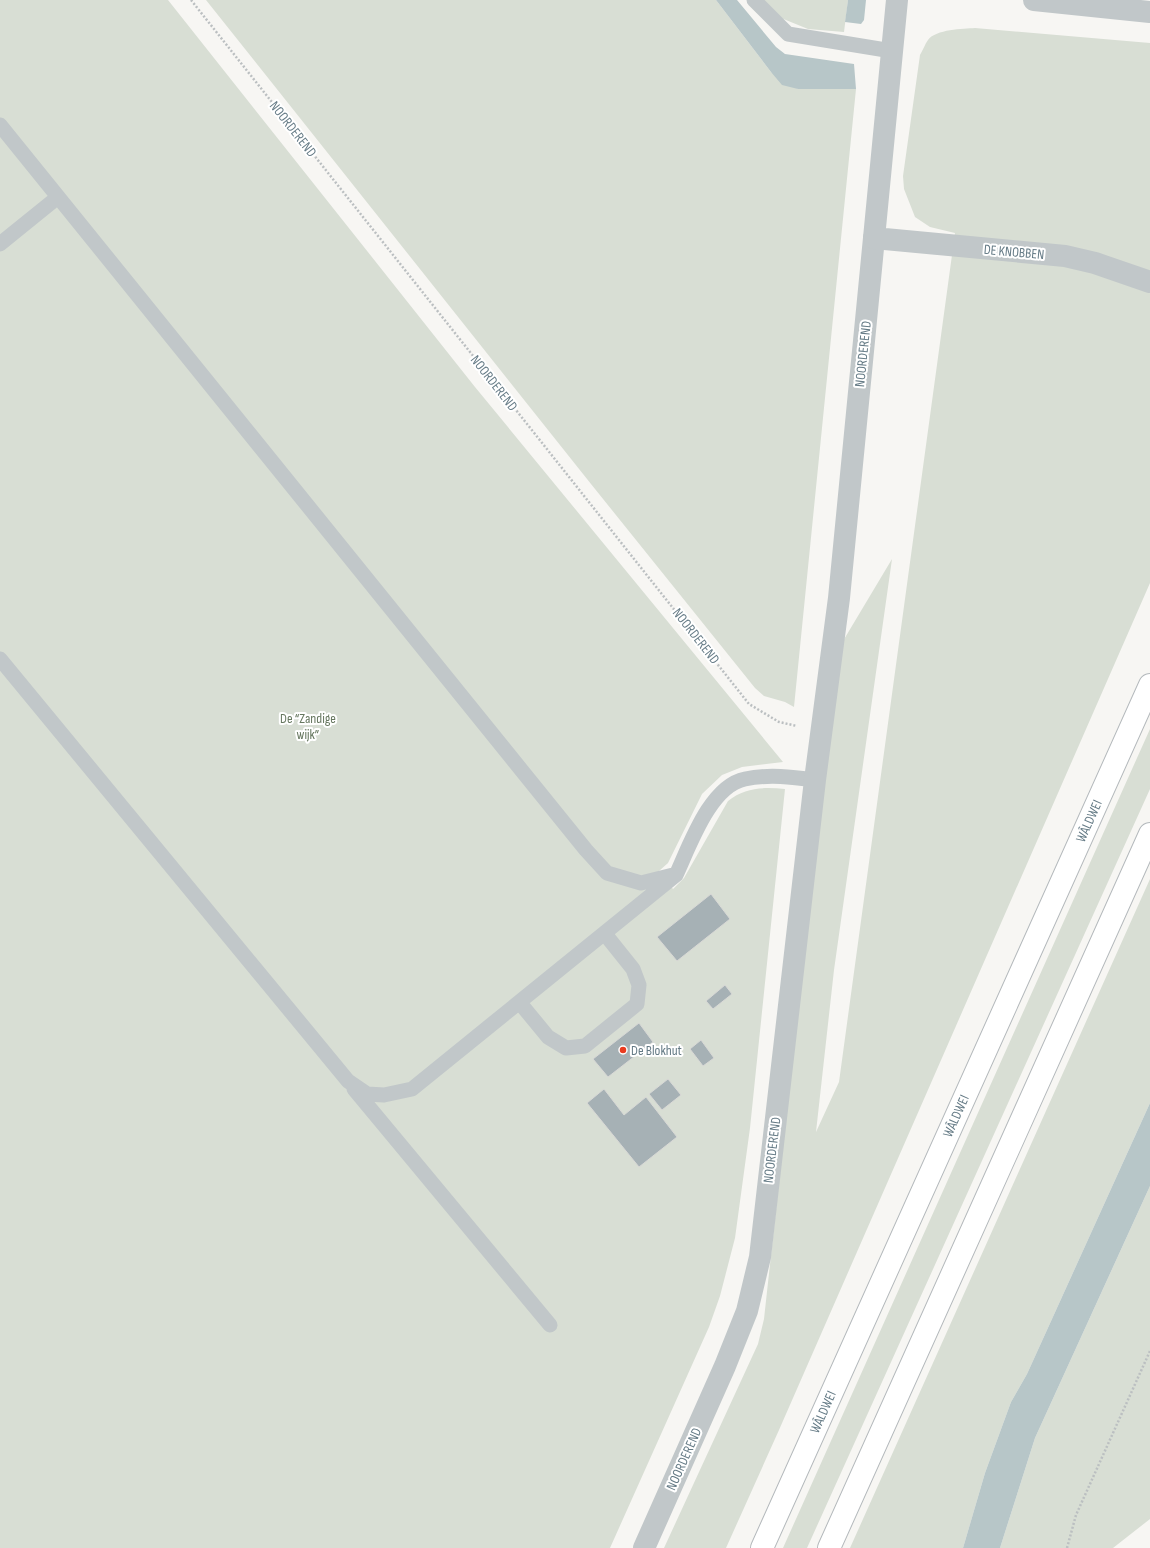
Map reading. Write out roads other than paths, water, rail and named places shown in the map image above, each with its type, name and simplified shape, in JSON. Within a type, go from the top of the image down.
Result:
[{"type":"highway","name":"WÂLDWEI","points":[[762,1548],[1150,685]]},
{"type":"highway","points":[[829,1548],[1150,834]]},
{"type":"street","name":"NOORDEREND","points":[[644,1548],[747,1311],[760,1257],[815,780],[839,598],[897,0]]},
{"type":"street","points":[[1034,0],[1086,3],[1150,12]]},
{"type":"street","name":"DE KNOBBEN","points":[[874,238],[1065,256],[1095,263],[1150,282]]},
{"type":"lane","points":[[754,0],[788,34],[892,51]]},
{"type":"lane","points":[[0,126],[586,850],[607,873],[641,883],[676,875]]},
{"type":"lane","points":[[0,244],[58,197]]},
{"type":"lane","points":[[0,659],[550,1325]]},
{"type":"lane","points":[[348,1082],[367,1094],[384,1095],[412,1089],[676,875],[712,803],[726,787],[744,779],[791,777],[815,780]]},
{"type":"lane","points":[[520,1002],[548,1037],[566,1048],[585,1046],[637,1004],[639,985],[633,969],[605,934]]},
{"type":"place","name":"De Blokhut","points":[[623,1050]]},
{"type":"park label","name":"De “Zandige wijk”","points":[[308,726]]}]
